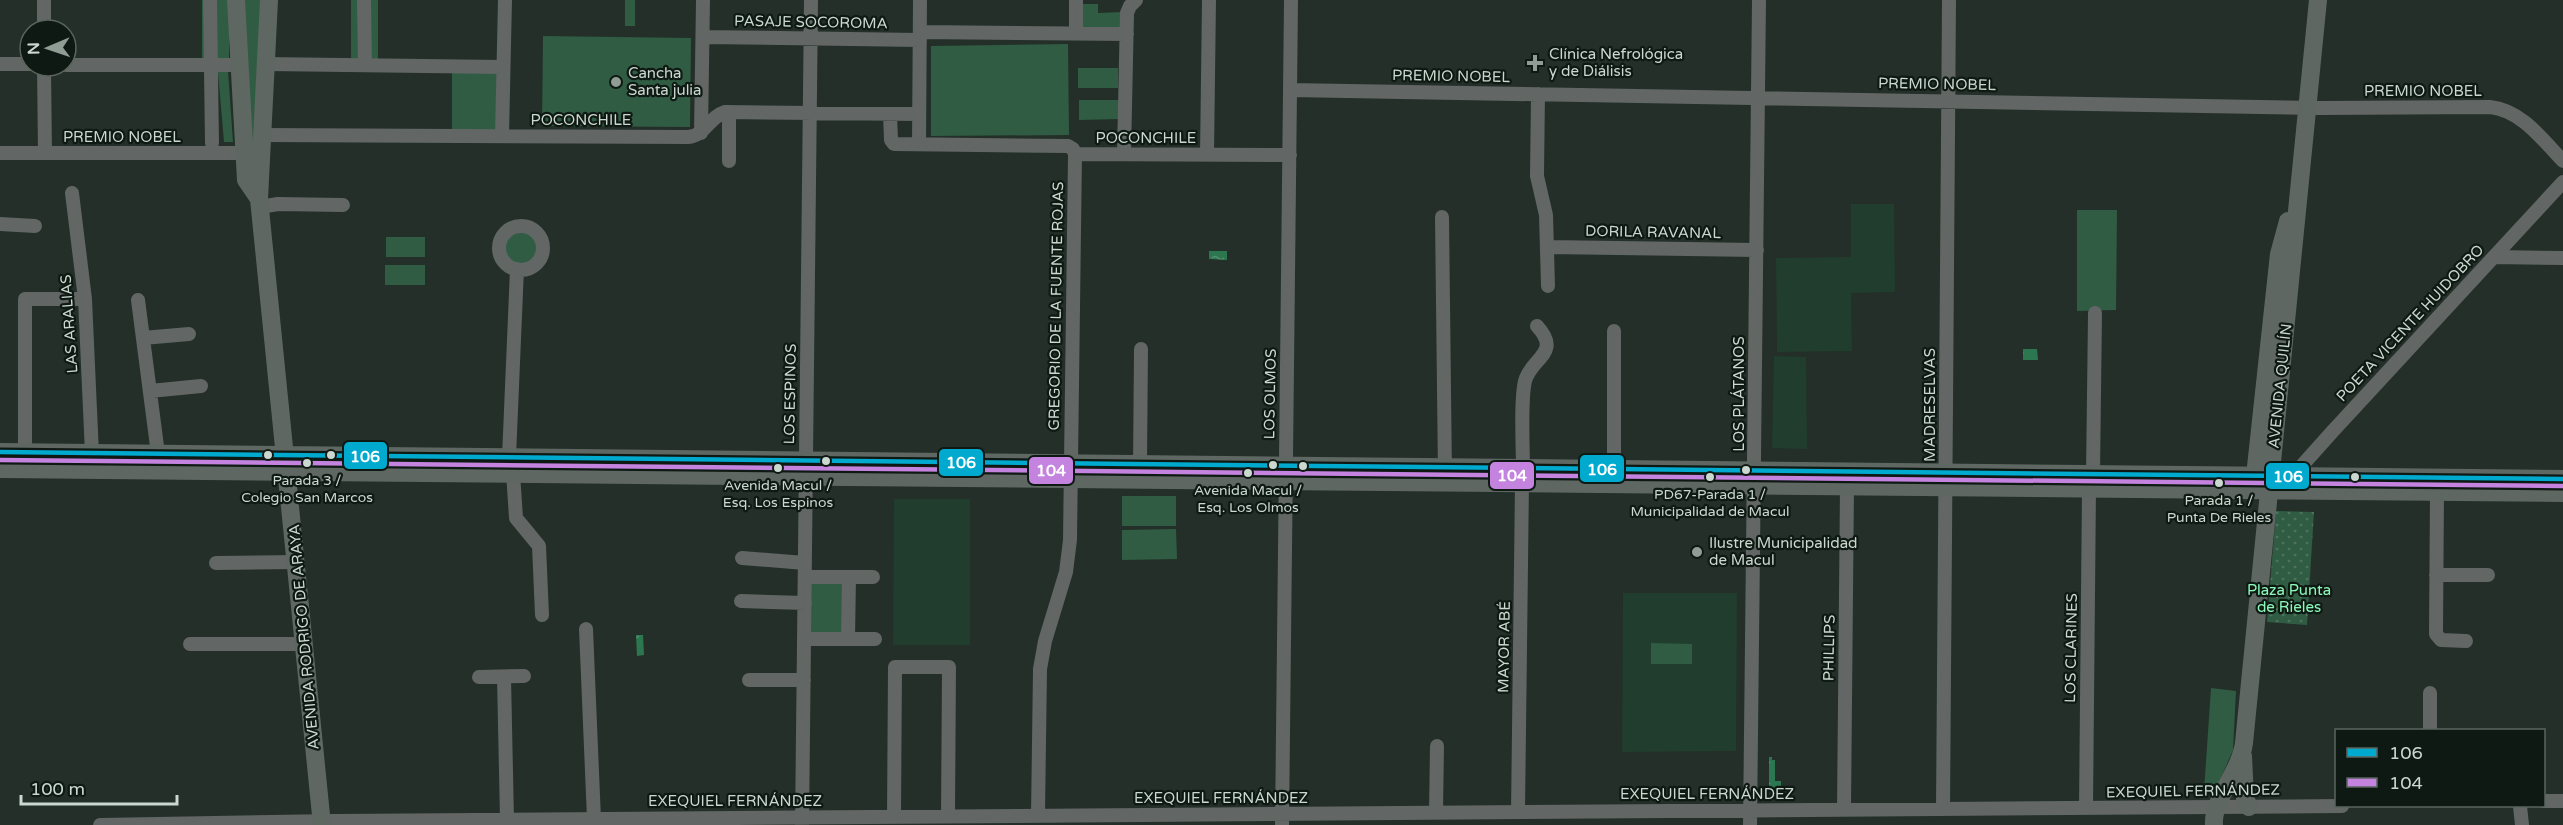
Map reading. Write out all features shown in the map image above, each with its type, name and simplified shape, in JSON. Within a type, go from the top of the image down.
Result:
[{"type":"main road","name":"AVENIDA RODRIGO DE ARAYA","points":[[236,0],[246,180],[260,203]]},
{"type":"main road","name":"AVENIDA RODRIGO DE ARAYA","points":[[269,0],[260,203],[322,823]]},
{"type":"main road","name":"AVENIDA QUILÍN","points":[[2214,816],[2243,751],[2276,482],[2273,375],[2298,191],[2318,0]]},
{"type":"main road","points":[[0,452],[158,454],[287,463]]},
{"type":"main road","points":[[0,469],[287,463],[1946,480],[2276,482],[2563,479]]},
{"type":"main road","points":[[1071,471],[1140,465],[1286,473]]},
{"type":"main road","points":[[1522,475],[1614,470],[1755,477],[1847,486],[1946,480]]},
{"type":"main road","points":[[2276,482],[2437,492],[2563,492]]},
{"type":"main road","points":[[2243,751],[2245,798],[2249,807]]},
{"type":"street","points":[[44,0],[44,18]]},
{"type":"street","points":[[210,0],[213,143]]},
{"type":"street","points":[[363,0],[365,65]]},
{"type":"street","points":[[502,136],[505,0]]},
{"type":"street","points":[[701,133],[703,0]]},
{"type":"street","name":"LOS ESPINOS","points":[[802,821],[812,0]]},
{"type":"street","points":[[919,144],[920,0]]},
{"type":"street","points":[[1076,34],[1076,0],[1088,0]]},
{"type":"street","points":[[1124,154],[1128,9],[1136,0]]},
{"type":"street","points":[[1207,155],[1209,0]]},
{"type":"street","name":"LOS OLMOS","points":[[1282,819],[1291,0]]},
{"type":"street","name":"LOS PLÁTANOS","points":[[1750,825],[1759,0]]},
{"type":"street","name":"MADRESELVAS","points":[[1943,809],[1949,0]]},
{"type":"street","name":"PASAJE SOCOROMA","points":[[702,37],[811,39],[1127,34]]},
{"type":"street","points":[[0,64],[18,64]]},
{"type":"street","points":[[78,64],[238,65]]},
{"type":"street","points":[[266,64],[503,67]]},
{"type":"street","points":[[44,78],[45,153]]},
{"type":"street","name":"PREMIO NOBEL","points":[[1290,90],[2308,107],[2496,108],[2520,118],[2563,161]]},
{"type":"street","points":[[1538,94],[1537,176],[1546,210],[1548,286]]},
{"type":"street","points":[[701,133],[717,116],[729,112],[919,114]]},
{"type":"street","points":[[729,112],[729,161]]},
{"type":"street","name":"POCONCHILE","points":[[890,114],[892,142],[1068,146],[1075,154],[1290,155]]},
{"type":"street","name":"POCONCHILE","points":[[262,135],[688,137],[701,133]]},
{"type":"street","name":"PREMIO NOBEL","points":[[0,153],[243,153]]},
{"type":"street","name":"GREGORIO DE LA FUENTE ROJAS","points":[[1038,815],[1042,650],[1068,564],[1075,154]]},
{"type":"street","name":"POETA VICENTE HUIDOBRO","points":[[2276,482],[2332,432],[2563,182]]},
{"type":"street","name":"LAS ARALIAS","points":[[72,193],[85,299],[92,454]]},
{"type":"street","points":[[260,203],[343,205]]},
{"type":"street","points":[[1442,217],[1445,474]]},
{"type":"street","points":[[0,224],[35,226]]},
{"type":"street","name":"DORILA RAVANAL","points":[[1548,247],[1757,249]]},
{"type":"street","points":[[2494,257],[2563,258]]},
{"type":"street","points":[[517,269],[511,465],[516,518],[540,549],[542,615]]},
{"type":"street","points":[[25,452],[25,299],[85,299]]},
{"type":"street","points":[[138,300],[158,454]]},
{"type":"street","name":"LOS CLARINES","points":[[2086,808],[2095,313]]},
{"type":"street","name":"MAYOR ABÉ","points":[[1518,812],[1522,475],[1526,378],[1541,360],[1546,343],[1544,333],[1537,326]]},
{"type":"street","points":[[1614,331],[1614,470]]},
{"type":"street","points":[[143,338],[189,334]]},
{"type":"street","points":[[1140,348],[1140,465]]},
{"type":"street","points":[[150,391],[201,386]]},
{"type":"street","name":"PHILLIPS","points":[[1844,810],[1847,486]]},
{"type":"street","points":[[2437,492],[2437,637],[2441,640],[2466,641]]},
{"type":"street","points":[[742,558],[849,577],[873,578]]},
{"type":"street","points":[[216,563],[296,562]]},
{"type":"street","points":[[2436,575],[2488,575]]},
{"type":"street","points":[[848,639],[849,577]]},
{"type":"street","points":[[741,601],[805,603]]},
{"type":"street","points":[[586,628],[594,819]]},
{"type":"street","points":[[804,639],[875,639]]},
{"type":"street","points":[[190,644],[304,644]]},
{"type":"street","points":[[894,816],[895,667],[949,667],[948,816]]},
{"type":"street","points":[[504,676],[507,819]]},
{"type":"street","points":[[479,677],[524,676]]},
{"type":"street","points":[[749,680],[804,680]]},
{"type":"street","points":[[2430,693],[2430,729]]},
{"type":"street","points":[[1436,813],[1437,746]]},
{"type":"street","points":[[2545,801],[2563,801]]},
{"type":"street","name":"EXEQUIEL FERNÁNDEZ","points":[[100,825],[507,819],[802,821],[894,816],[1038,815],[1282,819],[1436,813],[2086,808],[2214,816],[2249,807],[2335,806]]},
{"type":"street","points":[[2520,807],[2522,825]]},
{"type":"shaded area","points":[[1851,204],[1894,204],[1895,292],[1851,293],[1852,351],[1777,352],[1776,258],[1851,257]]},
{"type":"shaded area","points":[[1774,356],[1806,357],[1807,449],[1772,448]]},
{"type":"shaded area","points":[[894,499],[970,499],[970,645],[893,645]]},
{"type":"shaded area","points":[[1623,593],[1737,593],[1736,751],[1622,752]]},
{"type":"green space","points":[[202,0],[229,0],[229,58],[202,58]]},
{"type":"green space","points":[[242,0],[262,0],[258,136],[251,153]]},
{"type":"green space","points":[[351,0],[378,0],[378,61],[351,61]]},
{"type":"green space","points":[[625,0],[635,0],[635,26],[625,26]]},
{"type":"green space","points":[[1079,4],[1098,4],[1098,13],[1122,12],[1122,30],[1079,31]]},
{"type":"green space","name":"Cancha Santa julia","points":[[543,36],[691,38],[690,127],[542,126]]},
{"type":"green space","points":[[1068,44],[1069,135],[931,136],[931,46]]},
{"type":"green space","points":[[1078,68],[1118,68],[1118,88],[1078,88]]},
{"type":"green space","points":[[452,70],[498,70],[498,131],[452,131]]},
{"type":"green space","points":[[228,71],[233,142],[224,142],[218,72]]},
{"type":"green space","points":[[1079,100],[1119,100],[1119,119],[1079,120]]},
{"type":"green space","points":[[2077,210],[2117,210],[2116,310],[2077,311]]},
{"type":"green space","points":[[521,226],[536,233],[543,248],[536,263],[521,270],[506,263],[499,248],[506,233]]},
{"type":"green space","points":[[386,237],[425,237],[425,257],[386,257]]},
{"type":"green space","points":[[385,265],[425,265],[425,285],[385,285]]},
{"type":"green space","points":[[1122,496],[1176,496],[1176,526],[1122,526]]},
{"type":"green space","name":"Plaza Punta de Rieles","points":[[2276,511],[2314,512],[2307,625],[2267,622]]},
{"type":"green space","points":[[1176,529],[1177,559],[1122,560],[1122,530]]},
{"type":"green space","points":[[805,577],[849,577],[848,639],[804,639]]},
{"type":"green space","points":[[1651,643],[1692,644],[1692,664],[1651,664]]},
{"type":"green space","points":[[2211,688],[2236,691],[2233,750],[2216,789],[2204,791]]},
{"type":"water","points":[[1209,251],[1227,251],[1227,260],[1209,259]]},
{"type":"water","points":[[2023,349],[2037,349],[2038,360],[2023,360]]},
{"type":"water","points":[[636,635],[643,635],[644,655],[637,656]]},
{"type":"water","points":[[1769,757],[1775,760],[1775,781],[1781,781],[1781,791],[1769,791]]},
{"type":"transit line","name":"106","points":[[0,452],[2563,479]]},
{"type":"transit line","name":"104","points":[[0,460],[2563,486]]},
{"type":"place","name":"Clínica Nefrológica y de Diálisis","points":[[1535,63]]},
{"type":"place","name":"Cancha Santa julia","points":[[616,82]]},
{"type":"place","name":"Parada 3 / Colegio San Marcos","points":[[307,463]]},
{"type":"place","name":"Avenida Macul / Esq. Los Espinos","points":[[778,468]]},
{"type":"place","name":"Avenida Macul / Esq. Los Olmos","points":[[1248,473]]},
{"type":"place","name":"PD67-Parada 1 / Municipalidad de Macul","points":[[1710,477]]},
{"type":"place","name":"Parada 1 / Punta De Rieles","points":[[2219,483]]},
{"type":"place","name":"Ilustre Municipalidad de Macul","points":[[1697,552]]}]
